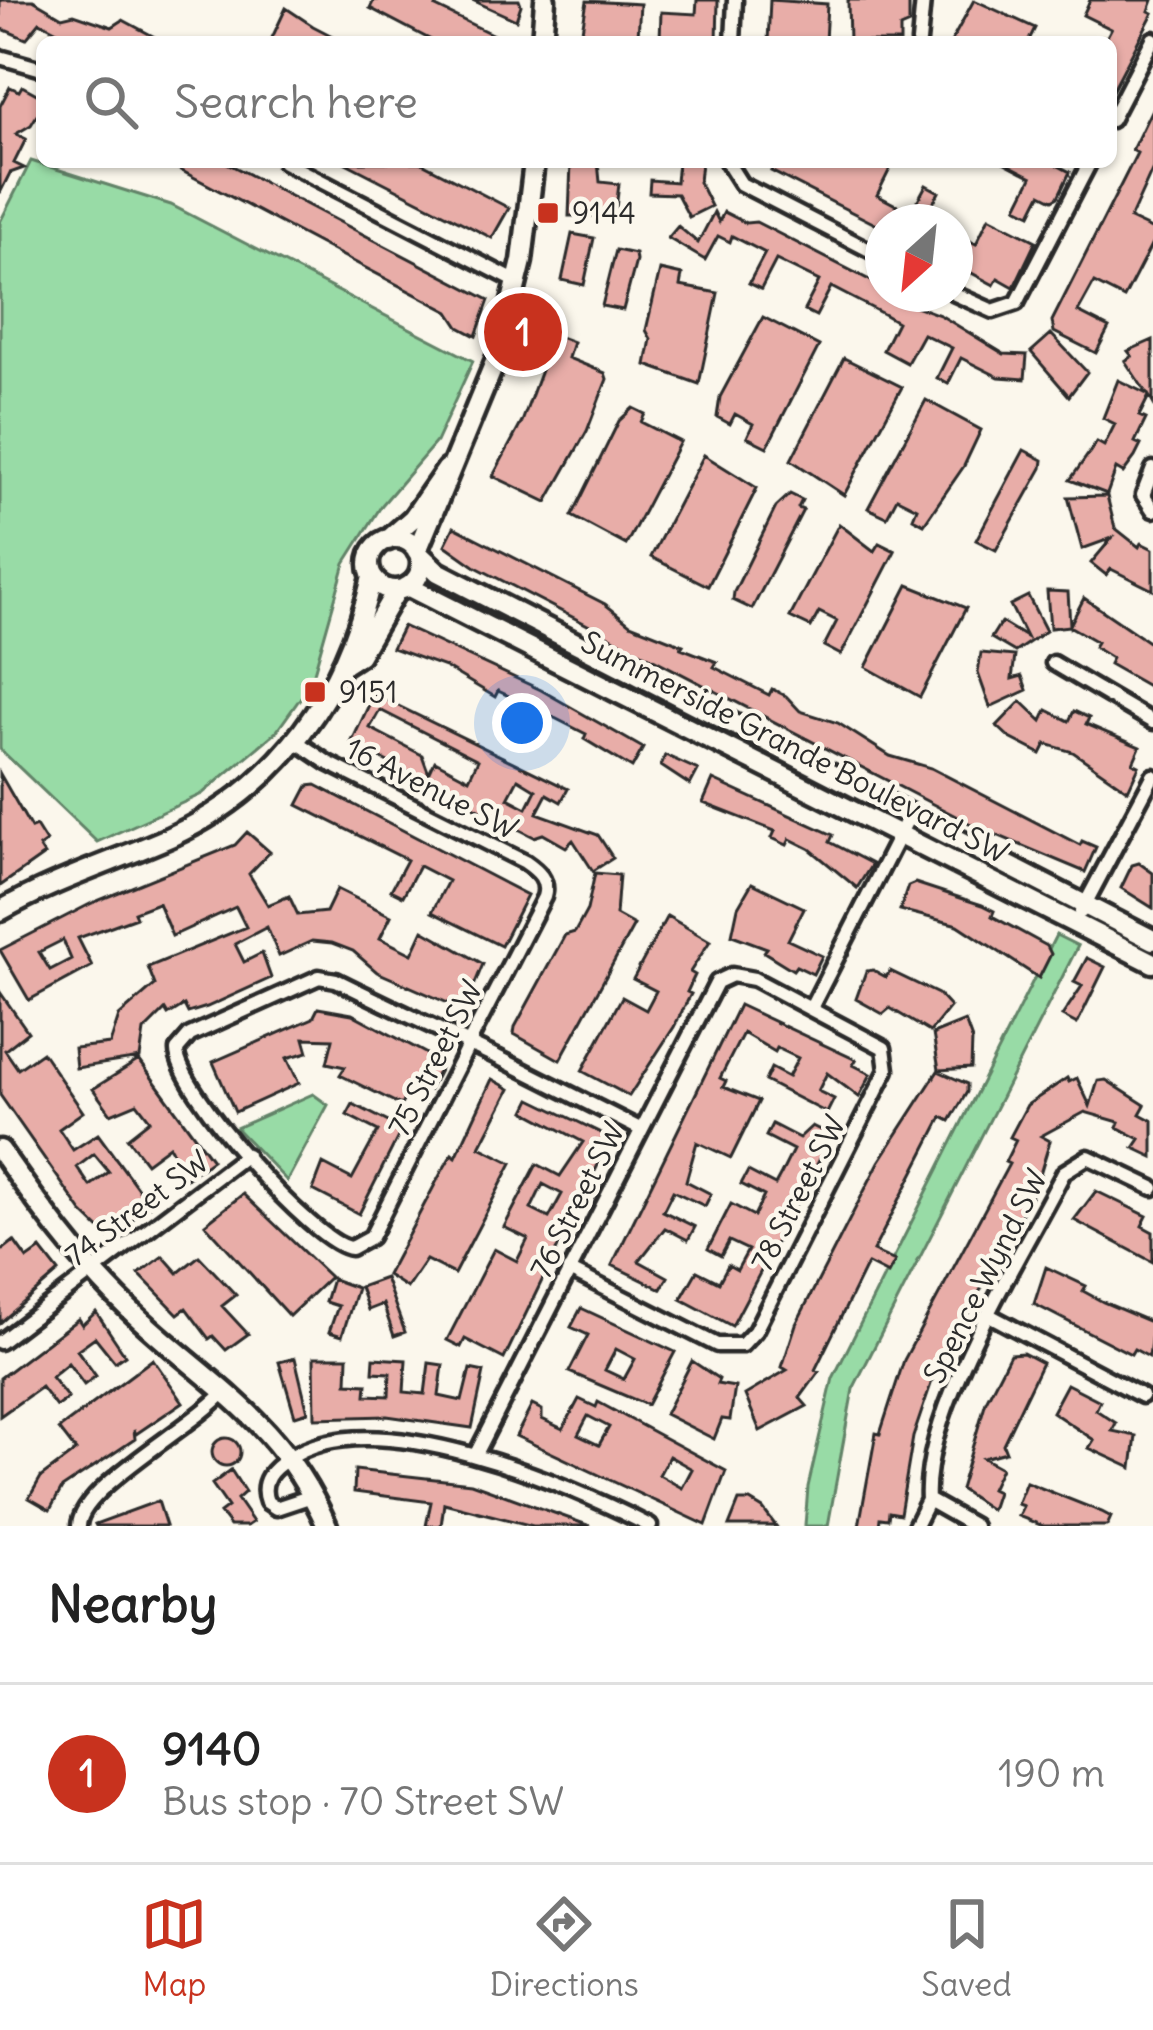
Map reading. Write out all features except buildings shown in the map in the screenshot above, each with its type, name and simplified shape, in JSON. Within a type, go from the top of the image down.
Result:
[{"type":"street","points":[[542,36],[545,0]]},
{"type":"street","points":[[733,36],[735,0]]},
{"type":"street","points":[[920,36],[923,0]]},
{"type":"street","points":[[1117,108],[1153,39]]},
{"type":"street","points":[[0,58],[36,67]]},
{"type":"street","points":[[296,168],[518,282]]},
{"type":"street","points":[[345,664],[359,655],[421,570],[418,553],[447,469],[488,388],[518,282],[534,168]]},
{"type":"street","points":[[729,168],[740,184],[865,248]]},
{"type":"street","points":[[973,303],[1005,310],[1022,297],[1087,168]]},
{"type":"street","points":[[0,911],[202,820],[256,782],[297,742],[345,664],[372,577],[369,557],[413,518],[447,469]]},
{"type":"street","points":[[1149,505],[1153,469]]},
{"type":"street","points":[[388,540],[401,538],[418,553]]},
{"type":"street","name":"Summerside Grande Boulevard SW","points":[[418,553],[440,573],[904,825]]},
{"type":"street","points":[[372,577],[384,589],[403,589]]},
{"type":"street","name":"Summerside Grande Boulevard SW","points":[[403,589],[904,825],[1080,914],[1153,963]]},
{"type":"street","points":[[1053,663],[1153,722]]},
{"type":"street","name":"16 Avenue SW","points":[[297,742],[328,763],[525,862],[543,879]]},
{"type":"street","points":[[1080,914],[1153,776]]},
{"type":"street","points":[[811,1008],[904,825]]},
{"type":"street","name":"75 Street SW","points":[[246,1155],[326,1238],[351,1248],[371,1237],[544,897],[543,879]]},
{"type":"street","name":"Summerside Grande Boulevard SW","points":[[1080,914],[1153,940]]},
{"type":"street","name":"76 Street SW","points":[[475,1456],[713,987],[732,975],[754,979],[811,1008]]},
{"type":"street","points":[[246,1155],[186,1081],[178,1050],[190,1035],[319,977],[469,1044],[640,1129]]},
{"type":"street","name":"78 Street SW","points":[[569,1270],[717,1345],[737,1347],[755,1330],[887,1070],[888,1054],[873,1040],[811,1008]]},
{"type":"street","points":[[0,1150],[93,1272],[134,1314],[227,1389],[289,1458],[327,1526]]},
{"type":"street","name":"74 Street SW","points":[[0,1342],[246,1155]]},
{"type":"street","name":"Spence Wynd SW","points":[[915,1526],[928,1500],[943,1415],[1070,1164],[1095,1159],[1153,1188]]},
{"type":"street","points":[[992,1316],[1142,1396]]},
{"type":"street","points":[[79,1526],[90,1499],[206,1413],[227,1389]]},
{"type":"street","points":[[312,1496],[282,1508],[267,1502],[264,1490],[270,1472],[289,1458],[314,1443],[336,1440],[475,1456],[568,1486],[650,1526]]},
{"type":"street","points":[[928,1500],[949,1521],[974,1526]]},
{"type":"green space","points":[[31,161],[36,168],[53,168],[171,205],[473,361],[436,442],[382,505],[345,563],[311,683],[276,732],[202,794],[97,842],[0,749],[0,222]]},
{"type":"green space","points":[[1056,935],[1078,946],[853,1389],[828,1526],[805,1526],[808,1487],[833,1378]]},
{"type":"green space","points":[[313,1094],[328,1105],[287,1181],[236,1128]]},
{"type":"place","name":"9144","points":[[548,213]]},
{"type":"place","name":"9140","points":[[523,332]]},
{"type":"place","name":"9151","points":[[315,692]]}]
